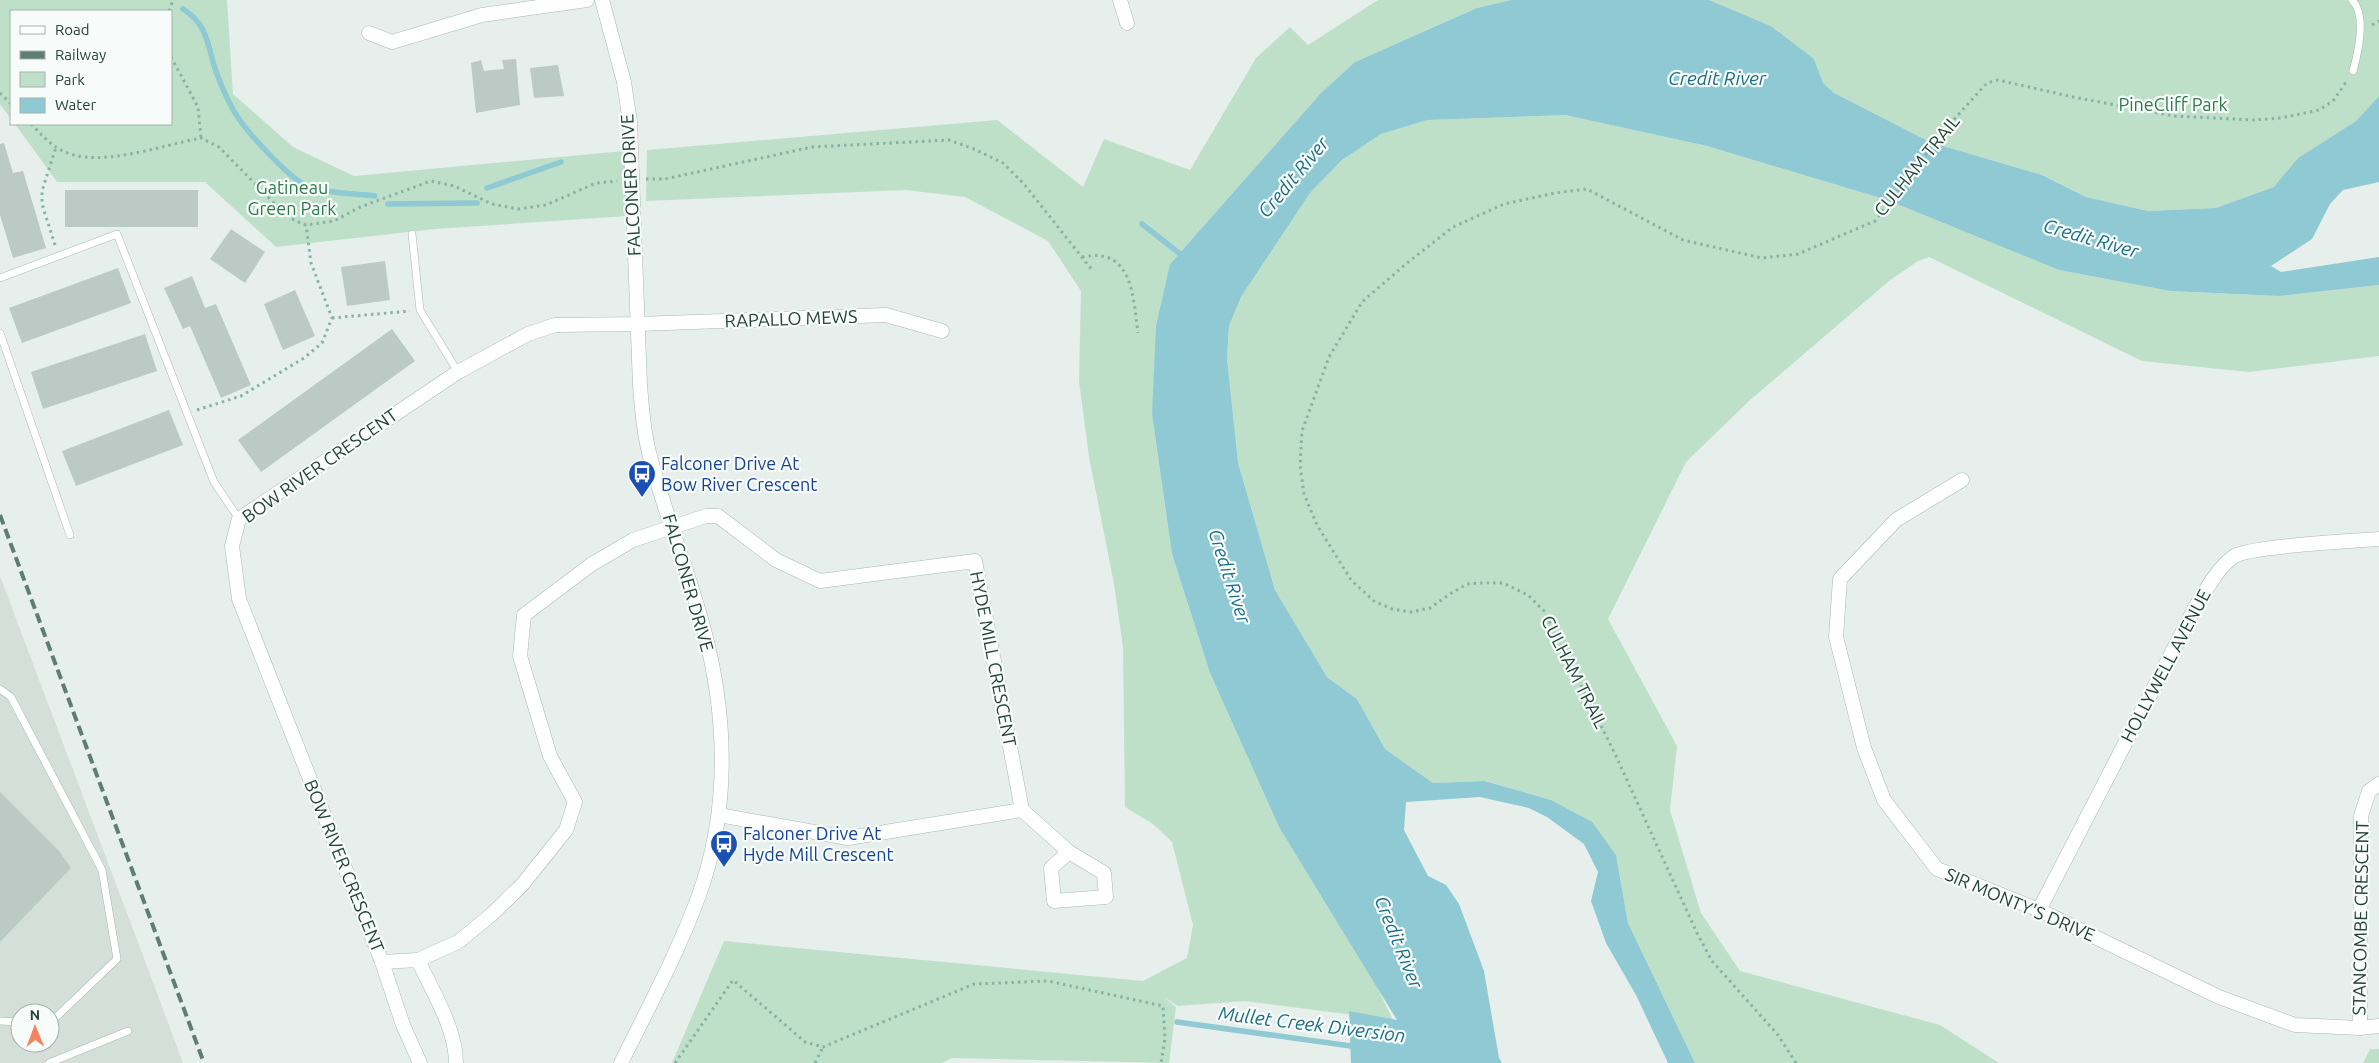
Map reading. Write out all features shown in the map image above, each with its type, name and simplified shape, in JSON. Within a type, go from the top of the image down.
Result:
[{"type":"street","points":[[369,33],[392,42],[482,15],[587,0]]},
{"type":"street","name":"FALCONER DRIVE","points":[[602,0],[624,82],[630,122],[644,423],[651,460],[704,629],[715,677],[722,755],[718,815],[700,893],[684,934],[621,1063]]},
{"type":"street","points":[[1120,0],[1127,24]]},
{"type":"street","name":"RAPALLO MEWS","points":[[638,324],[886,315],[942,331]]},
{"type":"street","name":"BOW RIVER CRESCENT","points":[[420,1063],[403,1024],[382,962],[239,599],[232,546],[239,519],[458,372],[528,334],[555,325],[638,324]]},
{"type":"street","name":"SIR MONTY'S DRIVE","points":[[1962,480],[1896,520],[1840,579],[1836,637],[1864,748],[1884,800],[1937,869],[2038,910],[2219,997],[2295,1025],[2360,1028],[2379,1026]]},
{"type":"street","name":"HYDE MILL CRESCENT","points":[[672,527],[706,516],[718,516],[776,560],[820,580],[974,561],[1022,810]]},
{"type":"street","name":"BOW RIVER CRESCENT","points":[[382,962],[418,960],[458,942],[491,915],[522,885],[566,830],[575,802],[550,756],[520,656],[524,615],[592,564],[633,540],[672,527]]},
{"type":"street","name":"HOLLYWELL AVENUE","points":[[2038,910],[2196,606],[2214,578],[2234,556],[2277,547],[2379,539]]},
{"type":"street","name":"STANCOMBE CRESCENT","points":[[2360,1028],[2360,816],[2369,792],[2379,784]]},
{"type":"street","points":[[718,815],[848,838],[1022,810],[1069,852],[1104,873],[1106,897],[1054,901],[1051,868],[1069,852]]},
{"type":"street","points":[[418,960],[446,1022],[456,1054],[456,1063]]},
{"type":"lane","points":[[2352,0],[2356,4],[2361,31],[2353,71]]},
{"type":"lane","points":[[0,278],[117,234],[214,482],[239,519]]},
{"type":"lane","points":[[412,234],[420,310],[458,372]]},
{"type":"lane","points":[[0,333],[70,535]]},
{"type":"lane","points":[[0,689],[12,697],[102,870],[117,959],[60,1013]]},
{"type":"lane","points":[[50,1063],[128,1031]]},
{"type":"path","points":[[172,59],[198,107],[201,138]]},
{"type":"path","name":"CULHAM TRAIL","points":[[1796,1063],[1778,1035],[1712,961],[1697,933],[1616,756],[1544,611],[1528,595],[1503,583],[1467,584],[1430,608],[1411,612],[1392,610],[1374,601],[1351,580],[1317,525],[1304,494],[1300,465],[1302,431],[1330,357],[1362,302],[1453,227],[1504,204],[1555,193],[1587,189],[1683,240],[1762,258],[1798,254],[1875,220],[1948,126],[1987,83],[1998,80],[2073,97],[2174,116],[2253,120],[2281,118],[2319,110],[2333,101],[2353,71]]},
{"type":"path","points":[[0,93],[10,103]]},
{"type":"path","points":[[32,125],[56,147],[82,158],[105,159],[201,138],[219,147],[276,205],[294,220],[306,226],[334,220],[360,207],[431,181],[454,186],[492,204],[518,209],[546,205],[596,183],[632,179],[666,179],[812,147],[949,140],[974,149],[1003,163],[1024,184],[1092,270]]},
{"type":"path","points":[[56,147],[42,191],[42,204],[59,255]]},
{"type":"path","points":[[187,414],[241,396],[304,358],[322,343],[332,318],[311,263],[306,226]]},
{"type":"path","points":[[1082,257],[1095,254],[1108,257],[1120,266],[1128,277],[1138,333]]},
{"type":"path","points":[[332,318],[420,310]]},
{"type":"path","points":[[675,1063],[733,980],[805,1042],[823,1046],[974,984],[1048,981],[1163,1006],[1164,1038],[1160,1063]]},
{"type":"path","points":[[815,1063],[823,1046]]},
{"type":"shaded area","points":[[0,576],[183,1063],[0,1063]]},
{"type":"green space","name":"Gatineau Green Park","points":[[0,0],[227,0],[233,94],[293,147],[354,176],[624,151],[628,216],[435,229],[276,247],[205,182],[57,182],[16,125],[172,125],[172,10],[10,10],[10,118],[0,104]]},
{"type":"green space","points":[[1378,0],[1511,0],[1477,8],[1355,62],[1321,93],[1170,264],[1152,414],[1172,554],[1210,673],[1279,827],[1373,979],[1393,1020],[1245,1001],[1178,1006],[1164,997],[1176,1007],[1169,1063],[952,1058],[942,1063],[672,1063],[724,941],[1143,981],[1187,958],[1193,925],[1172,842],[1153,824],[1125,807],[1123,647],[1114,584],[1089,457],[1079,381],[1081,291],[1048,241],[965,197],[906,190],[646,201],[647,150],[997,120],[1083,187],[1104,139],[1190,170],[1256,58],[1290,27],[1308,45]]},
{"type":"green space","name":"PineCliff Park","points":[[1709,0],[2379,0],[2379,96],[2356,121],[2298,158],[2275,187],[2216,208],[2148,211],[2086,197],[2042,175],[1930,142],[1834,93],[1823,83],[1814,59],[1771,26]]},
{"type":"green space","points":[[1565,115],[1707,146],[1887,200],[2059,270],[2170,291],[2279,296],[2379,285],[2379,356],[2249,372],[2142,361],[1929,257],[1918,261],[1889,281],[1749,401],[1686,462],[1608,619],[1677,746],[1670,810],[1701,913],[1740,971],[1940,1025],[1999,1063],[1695,1063],[1628,923],[1616,855],[1551,800],[1486,781],[1433,783],[1385,749],[1357,699],[1327,677],[1275,590],[1238,463],[1227,358],[1229,326],[1241,297],[1310,193],[1342,160],[1381,134],[1426,120]]},
{"type":"green space","points":[[2370,1049],[2379,1049],[2379,1063],[2363,1063]]},
{"type":"water","name":"Credit River","points":[[1511,0],[1709,0],[1771,26],[1814,59],[1823,83],[1834,93],[1930,142],[2042,175],[2086,197],[2148,211],[2216,208],[2274,187],[2298,158],[2356,121],[2379,96],[2379,182],[2343,190],[2330,204],[2312,239],[2271,266],[2281,272],[2379,257],[2379,285],[2279,296],[2170,291],[2059,270],[1887,200],[1707,146],[1565,115],[1427,120],[1381,134],[1342,160],[1310,193],[1241,297],[1229,326],[1227,358],[1238,463],[1275,590],[1327,677],[1357,699],[1385,749],[1433,783],[1485,781],[1551,800],[1592,822],[1616,855],[1628,923],[1695,1063],[1668,1063],[1636,995],[1606,943],[1591,901],[1598,872],[1584,844],[1547,817],[1529,808],[1480,797],[1406,802],[1404,830],[1428,876],[1446,885],[1459,904],[1484,971],[1499,1058],[1502,1063],[1351,1063],[1349,1011],[1397,1020],[1279,827],[1210,673],[1172,554],[1152,414],[1156,326],[1170,264],[1321,93],[1355,62],[1477,8]]},
{"type":"building","points":[[516,59],[520,105],[476,113],[471,63],[481,60],[484,71],[504,69],[502,60]]},
{"type":"building","points":[[558,65],[564,96],[534,98],[530,68]]},
{"type":"building","points":[[4,143],[13,173],[23,171],[46,248],[13,258],[0,215],[0,144]]},
{"type":"building","points":[[65,190],[198,190],[198,227],[65,227]]},
{"type":"building","points":[[231,229],[265,252],[245,283],[210,259]]},
{"type":"building","points":[[385,261],[390,300],[347,306],[341,267]]},
{"type":"building","points":[[118,268],[131,303],[22,343],[9,308]]},
{"type":"building","points":[[192,276],[205,308],[216,304],[251,385],[221,398],[190,326],[183,329],[164,288]]},
{"type":"building","points":[[295,290],[315,336],[283,350],[264,304]]},
{"type":"building","points":[[392,329],[415,361],[261,472],[238,440]]},
{"type":"building","points":[[145,334],[157,371],[43,409],[31,372]]},
{"type":"building","points":[[169,410],[183,445],[76,486],[62,451]]},
{"type":"building","points":[[0,792],[59,851],[71,868],[0,942]]},
{"type":"waterway","points":[[183,9],[192,16],[203,30],[219,80],[235,114],[281,166],[300,182],[315,189],[375,196]]},
{"type":"waterway","points":[[487,188],[561,162]]},
{"type":"waterway","points":[[388,204],[477,203]]},
{"type":"waterway","points":[[1142,224],[1184,257]]},
{"type":"waterway","name":"Mullet Creek Diversion","points":[[1177,1022],[1358,1047]]},
{"type":"railway","points":[[0,515],[204,1063]]},
{"type":"place","name":"Falconer Drive At Bow River Crescent","points":[[642,498]]},
{"type":"place","name":"Falconer Drive At Hyde Mill Crescent","points":[[724,868]]}]
